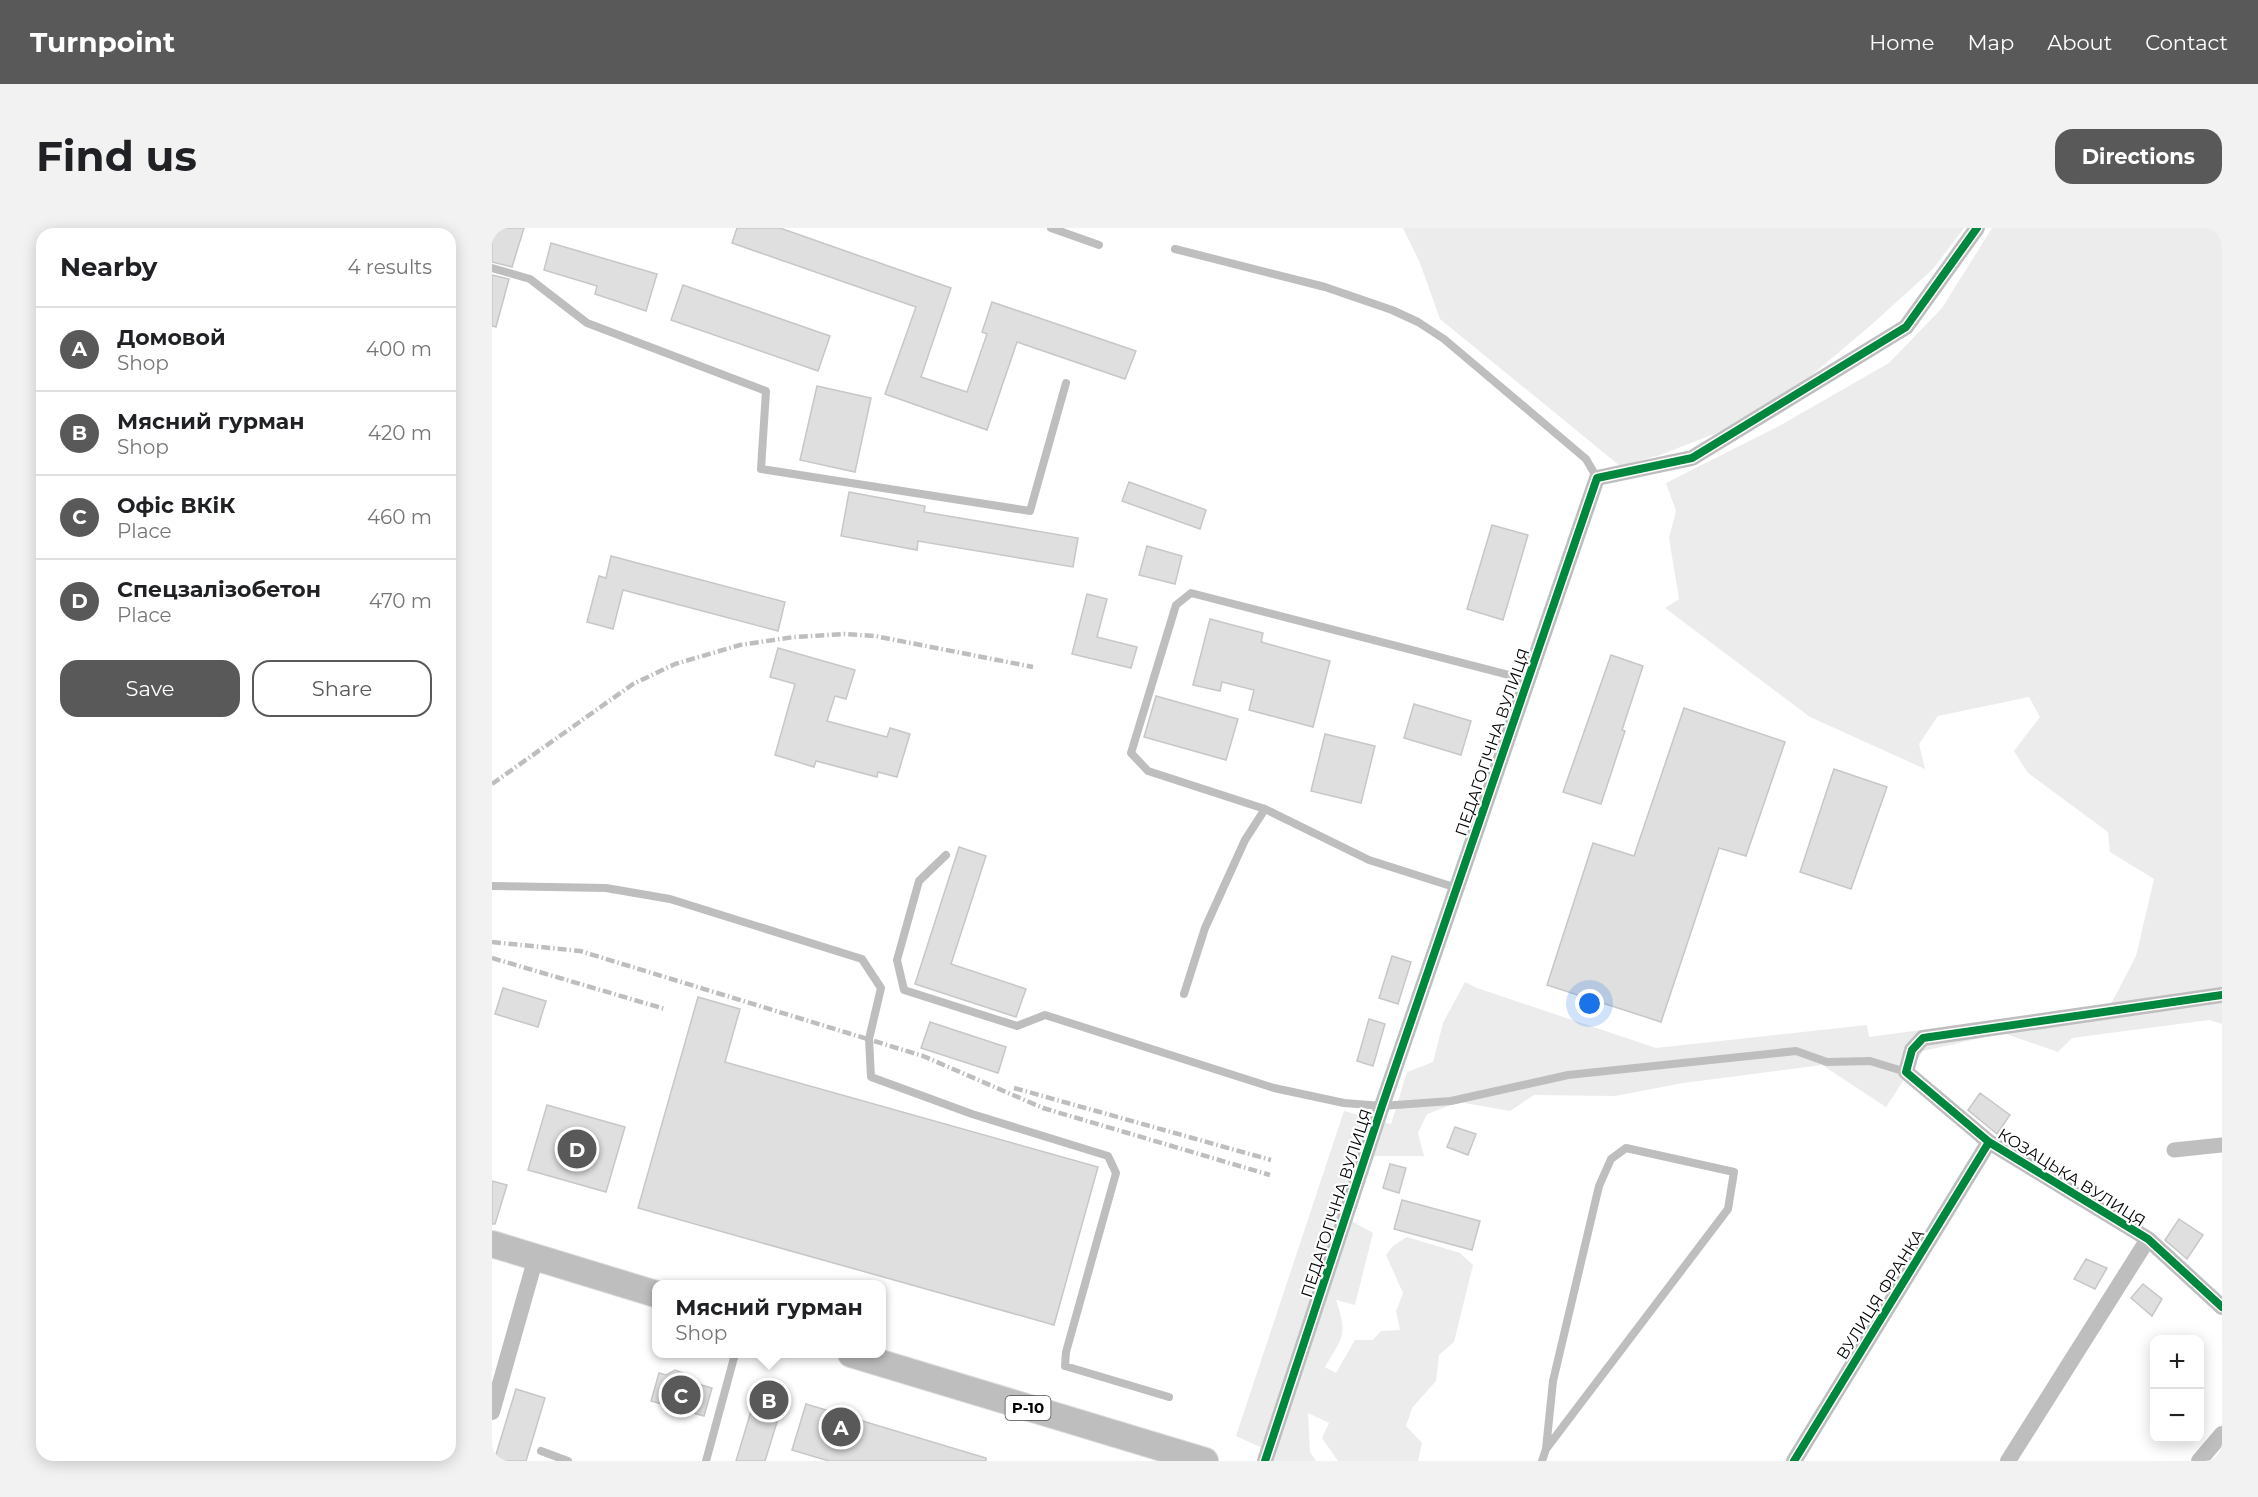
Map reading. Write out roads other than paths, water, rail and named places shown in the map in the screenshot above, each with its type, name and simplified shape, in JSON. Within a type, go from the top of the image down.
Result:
[{"type":"main road","points":[[492,1244],[652,1292]]},
{"type":"main road","name":"Р-10","points":[[867,1358],[1205,1461]]},
{"type":"street","points":[[1597,478],[1692,458],[1906,327],[1977,228]]},
{"type":"street","name":"ПЕДАГОГІЧНА ВУЛИЦЯ","points":[[1265,1461],[1382,1106],[1597,478]]},
{"type":"street","points":[[1906,1072],[1912,1050],[1923,1038],[2222,995]]},
{"type":"street","name":"КОЗАЦЬКА ВУЛИЦЯ","points":[[1906,1072],[1989,1142],[2148,1239],[2222,1307]]},
{"type":"street","name":"ВУЛИЦЯ ФРАНКА","points":[[1794,1461],[1989,1142]]},
{"type":"street","points":[[2008,1461],[2148,1239]]},
{"type":"street","points":[[492,1412],[537,1257]]},
{"type":"street","points":[[2199,1461],[2222,1434]]},
{"type":"lane","points":[[1051,228],[1099,245]]},
{"type":"lane","points":[[1175,249],[1325,286],[1392,310],[1418,322],[1444,339],[1586,459],[1597,478]]},
{"type":"lane","points":[[492,268],[530,279],[587,323],[766,391],[761,469],[1030,511],[1066,383]]},
{"type":"lane","points":[[1457,888],[1369,860],[1265,808],[1148,771],[1131,753],[1176,605],[1191,593],[1528,680]]},
{"type":"lane","points":[[1184,994],[1205,928],[1245,840],[1265,808]]},
{"type":"lane","points":[[946,855],[920,881],[897,960],[904,990],[1017,1026],[1045,1015],[1274,1088],[1344,1103],[1382,1106],[1451,1101],[1568,1075],[1796,1051],[1827,1062],[1870,1061],[1906,1072]]},
{"type":"lane","points":[[492,886],[606,888],[670,899],[862,959],[881,988],[869,1039],[872,1077],[972,1114],[1108,1156],[1116,1173],[1066,1352],[1065,1366],[1169,1397]]},
{"type":"lane","points":[[1542,1461],[1546,1449],[1553,1382],[1599,1186],[1611,1159],[1626,1148],[1734,1172],[1728,1209],[1546,1449]]},
{"type":"lane","points":[[705,1461],[734,1358]]},
{"type":"lane","points":[[541,1451],[568,1461]]},
{"type":"waterway","points":[[2174,1150],[2222,1145]]},
{"type":"railway","points":[[492,784],[633,684],[675,664],[740,645],[794,637],[844,634],[875,636],[1033,667]]},
{"type":"railway","points":[[492,942],[580,951],[923,1056],[1043,1108],[1270,1175]]},
{"type":"railway","points":[[492,958],[665,1009]]},
{"type":"railway","points":[[1014,1088],[1271,1160]]},
{"type":"place","name":"Спецзалізобетон","points":[[577,1149]]},
{"type":"place","name":"Офіс ВКіК","points":[[681,1395]]},
{"type":"place","name":"Мясний гурман","points":[[769,1400]]},
{"type":"place","name":"Домовой","points":[[841,1427]]}]
